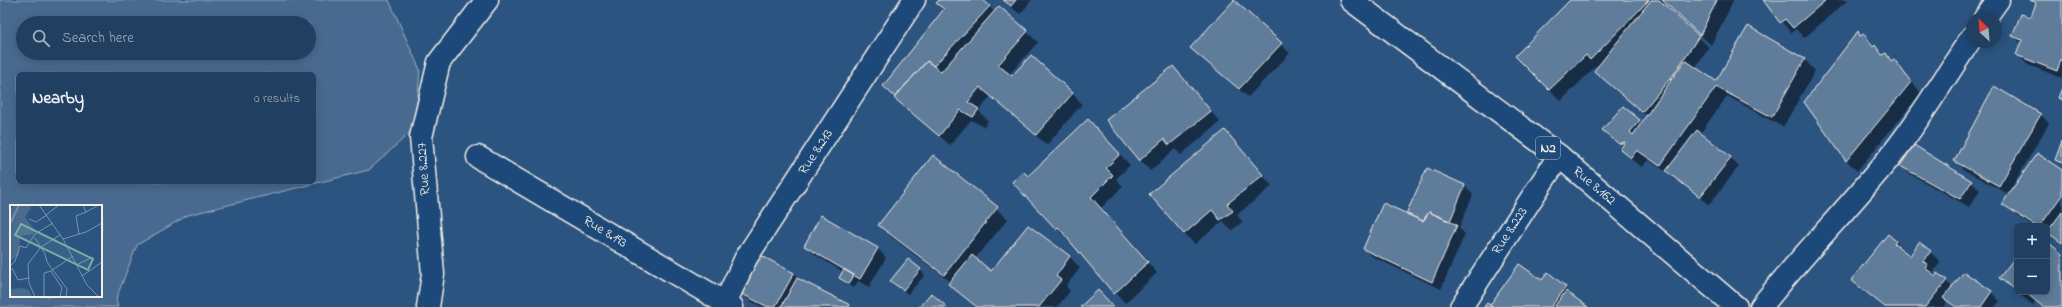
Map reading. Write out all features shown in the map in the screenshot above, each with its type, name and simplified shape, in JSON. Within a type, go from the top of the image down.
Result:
[{"type":"main road","name":"Rue 8.227","points":[[428,307],[433,274],[421,137],[439,62],[487,0]]},
{"type":"main road","name":"Rue 8.213","points":[[728,306],[746,258],[914,0]]},
{"type":"main road","name":"Rue 8.162","points":[[1351,0],[1558,156],[1736,307]]},
{"type":"main road","points":[[1989,12],[1998,0]]},
{"type":"main road","points":[[1761,307],[1898,147],[1966,46]]},
{"type":"main road","name":"Rue 8.193","points":[[478,156],[728,306]]},
{"type":"main road","name":"Rue 8.223","points":[[1461,307],[1558,156]]},
{"type":"shaded area","points":[[0,0],[389,0],[420,70],[415,128],[369,170],[316,183],[316,72],[16,72],[16,184],[313,184],[188,215],[137,245],[116,299],[118,307],[0,307]]},
{"type":"building","points":[[939,0],[983,0],[990,6],[934,66],[927,61],[895,97],[883,86],[944,9],[936,3]]},
{"type":"building","points":[[1003,0],[1016,0],[1011,6]]},
{"type":"building","points":[[1234,0],[1282,43],[1239,89],[1190,48]]},
{"type":"building","points":[[1570,0],[1649,0],[1590,60],[1586,55],[1549,90],[1515,56]]},
{"type":"building","points":[[1651,0],[1659,0],[1699,36],[1674,74],[1642,112],[1594,71]]},
{"type":"building","points":[[1662,0],[1717,0],[1700,35]]},
{"type":"building","points":[[1763,0],[1826,0],[1793,28],[1785,19],[1780,23]]},
{"type":"building","points":[[2030,0],[2062,0],[2062,57],[2057,71],[2016,55],[2022,40],[2012,36],[2021,14],[2031,17],[2036,3]]},
{"type":"building","points":[[999,6],[1028,31],[998,65],[1012,76],[1031,55],[1073,93],[1036,135],[980,87],[968,102],[979,109],[973,117],[960,110],[939,136],[894,98],[927,61],[941,72]]},
{"type":"building","points":[[1748,26],[1805,59],[1772,117],[1716,87],[1660,166],[1637,150],[1631,158],[1620,149],[1625,142],[1619,144],[1602,130],[1623,106],[1640,120],[1630,132],[1633,135],[1685,60],[1716,81]]},
{"type":"building","points":[[1858,31],[1860,36],[1864,34],[1873,47],[1875,45],[1882,55],[1886,53],[1891,61],[1894,59],[1911,82],[1846,161],[1804,102]]},
{"type":"building","points":[[1173,66],[1211,111],[1169,145],[1164,139],[1139,161],[1106,120]]},
{"type":"building","points":[[1994,86],[2041,114],[1999,186],[1954,161]]},
{"type":"building","points":[[2062,88],[2062,100],[2058,98]]},
{"type":"building","points":[[1088,119],[1120,154],[1106,168],[1113,175],[1091,197],[1148,262],[1114,294],[1058,227],[1056,229],[1012,182],[1023,171],[1028,176]]},
{"type":"building","points":[[1225,130],[1263,175],[1227,204],[1233,211],[1220,220],[1212,210],[1184,234],[1149,194]]},
{"type":"building","points":[[1697,130],[1731,157],[1700,197],[1666,171]]},
{"type":"building","points":[[2062,141],[2062,163],[2055,160]]},
{"type":"building","points":[[1914,145],[1972,181],[1960,199],[1900,166]]},
{"type":"building","points":[[2037,153],[2062,170],[2062,195],[2042,223],[2030,223],[2002,204]]},
{"type":"building","points":[[933,155],[998,207],[944,275],[878,225]]},
{"type":"building","points":[[1427,168],[1465,185],[1450,221],[1429,212],[1423,221],[1406,214]]},
{"type":"building","points":[[1383,203],[1423,221],[1429,212],[1457,225],[1432,282],[1363,249]]},
{"type":"building","points":[[2062,212],[2062,243],[2050,234],[2050,228]]},
{"type":"building","points":[[821,215],[878,248],[860,279],[804,246]]},
{"type":"building","points":[[1028,225],[1070,256],[1056,276],[1061,280],[1039,307],[977,307],[948,284],[972,255],[991,271]]},
{"type":"building","points":[[1888,234],[1896,241],[1894,243],[1910,256],[1919,242],[1931,251],[1923,261],[1928,265],[1925,268],[1936,276],[1937,273],[1947,280],[1925,307],[1885,307],[1851,280]]},
{"type":"building","points":[[2050,244],[2062,254],[2062,307],[2043,307],[2029,295],[2050,295]]},
{"type":"building","points":[[760,255],[794,273],[775,307],[768,307],[740,293]]},
{"type":"building","points":[[908,259],[921,269],[903,290],[890,281]]},
{"type":"building","points":[[2014,259],[2014,289],[1999,278]]},
{"type":"building","points":[[1519,264],[1542,280],[1548,272],[1566,287],[1551,307],[1492,307],[1490,305]]},
{"type":"building","points":[[844,269],[854,275],[849,284],[839,278]]},
{"type":"building","points":[[1964,272],[1992,291],[1981,307],[1956,307],[1943,298]]},
{"type":"building","points":[[797,278],[850,305],[849,307],[781,307]]},
{"type":"building","points":[[1098,290],[1114,307],[1080,307]]},
{"type":"building","points":[[1566,291],[1588,307],[1554,307]]},
{"type":"building","points":[[931,293],[947,307],[919,307]]},
{"type":"building","points":[[1487,303],[1490,305],[1492,307],[1484,307]]}]
